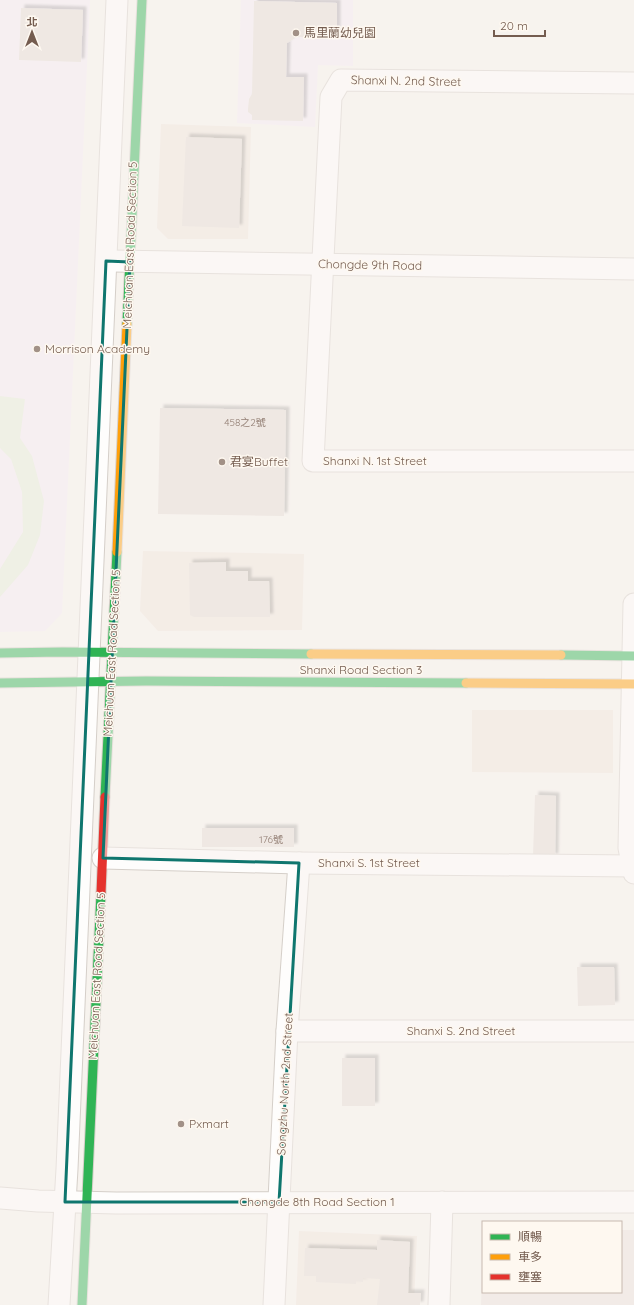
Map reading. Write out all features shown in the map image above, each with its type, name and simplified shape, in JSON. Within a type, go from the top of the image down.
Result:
[{"type":"street","name":"Meichuan East Road Section 5","points":[[59,1305],[65,1202],[117,0]]},
{"type":"street","name":"Meichuan East Road Section 5","points":[[82,1305],[142,0]]},
{"type":"street","name":"Shanxi N. 2nd Street","points":[[322,264],[331,97],[341,80],[634,83]]},
{"type":"street","name":"Chongde 9th Road","points":[[106,261],[634,270]]},
{"type":"street","name":"Shanxi N. 1st Street","points":[[322,264],[313,461],[634,462]]},
{"type":"street","points":[[633,868],[629,848],[634,684],[634,604]]},
{"type":"street","name":"Shanxi Road Section 3","points":[[0,653],[634,656]]},
{"type":"street","name":"Shanxi Road Section 3","points":[[0,683],[634,684]]},
{"type":"street","name":"Shanxi S. 1st Street","points":[[103,858],[300,863],[633,868]]},
{"type":"street","name":"Songzhu North 2nd Street","points":[[274,1305],[288,1031],[300,863]]},
{"type":"street","name":"Shanxi S. 2nd Street","points":[[288,1031],[634,1031]]},
{"type":"street","name":"Chongde 8th Road Section 1","points":[[0,1198],[65,1202],[634,1202]]},
{"type":"street","points":[[439,1305],[442,1202]]},
{"type":"highlighted area","points":[[106,261],[130,262],[103,858],[299,863],[279,1202],[65,1202]]},
{"type":"shaded area","name":"Morrison Academy","points":[[0,0],[90,0],[62,613],[45,631],[0,632]]},
{"type":"shaded area","name":"馬里蘭幼兒園","points":[[241,0],[353,0],[353,66],[318,65],[315,127],[237,123]]},
{"type":"shaded area","points":[[161,124],[251,127],[248,239],[168,239],[157,228]]},
{"type":"shaded area","points":[[143,551],[304,554],[302,630],[158,631],[140,611]]},
{"type":"shaded area","points":[[472,710],[613,710],[613,773],[472,772]]},
{"type":"shaded area","points":[[622,1230],[634,1230],[634,1305],[481,1305],[482,1278],[482,1293],[622,1293]]},
{"type":"shaded area","points":[[299,1231],[417,1236],[414,1305],[296,1305]]},
{"type":"green space","points":[[0,396],[25,399],[20,438],[32,456],[44,501],[40,535],[28,565],[0,597],[0,569],[23,532],[22,492],[11,459],[0,448]]},
{"type":"building","points":[[254,1],[337,3],[337,38],[297,37],[287,43],[286,77],[304,77],[303,121],[252,120],[252,115],[248,112],[249,99],[252,94]]},
{"type":"building","points":[[21,8],[83,10],[81,62],[19,60]]},
{"type":"building","points":[[186,137],[242,139],[239,228],[182,226]]},
{"type":"building","name":"君宴Buffet","points":[[160,408],[286,410],[284,516],[158,514]]},
{"type":"building","points":[[226,562],[226,571],[248,571],[248,581],[269,581],[270,617],[194,617],[190,615],[189,563]]},
{"type":"building","points":[[535,795],[556,796],[555,857],[533,856]]},
{"type":"building","points":[[202,828],[294,828],[294,847],[202,847]]},
{"type":"building","points":[[577,967],[614,967],[615,1005],[578,1006]]},
{"type":"building","points":[[342,1058],[375,1058],[375,1106],[342,1106]]},
{"type":"building","points":[[377,1240],[410,1242],[408,1293],[421,1293],[420,1305],[377,1305],[380,1279],[363,1278],[363,1282],[356,1281],[356,1284],[316,1282],[316,1276],[304,1276],[305,1248],[377,1250]]},
{"type":"traffic: fast","points":[[127,324],[142,0]]},
{"type":"traffic: fast","points":[[105,797],[117,552]]},
{"type":"traffic: fast","points":[[0,653],[311,654]]},
{"type":"traffic: fast","points":[[561,655],[634,656]]},
{"type":"traffic: fast","points":[[0,683],[146,681],[466,683]]},
{"type":"traffic: fast","points":[[82,1305],[101,893]]},
{"type":"traffic: slow","points":[[117,552],[127,324]]},
{"type":"traffic: slow","points":[[311,654],[561,655]]},
{"type":"traffic: slow","points":[[466,683],[634,684]]},
{"type":"traffic: jam","points":[[101,893],[105,797]]},
{"type":"place","name":"馬里蘭幼兒園","points":[[296,33]]},
{"type":"place","name":"Morrison Academy","points":[[37,349]]},
{"type":"place","name":"君宴Buffet","points":[[222,462]]},
{"type":"place","name":"Pxmart","points":[[181,1124]]}]
